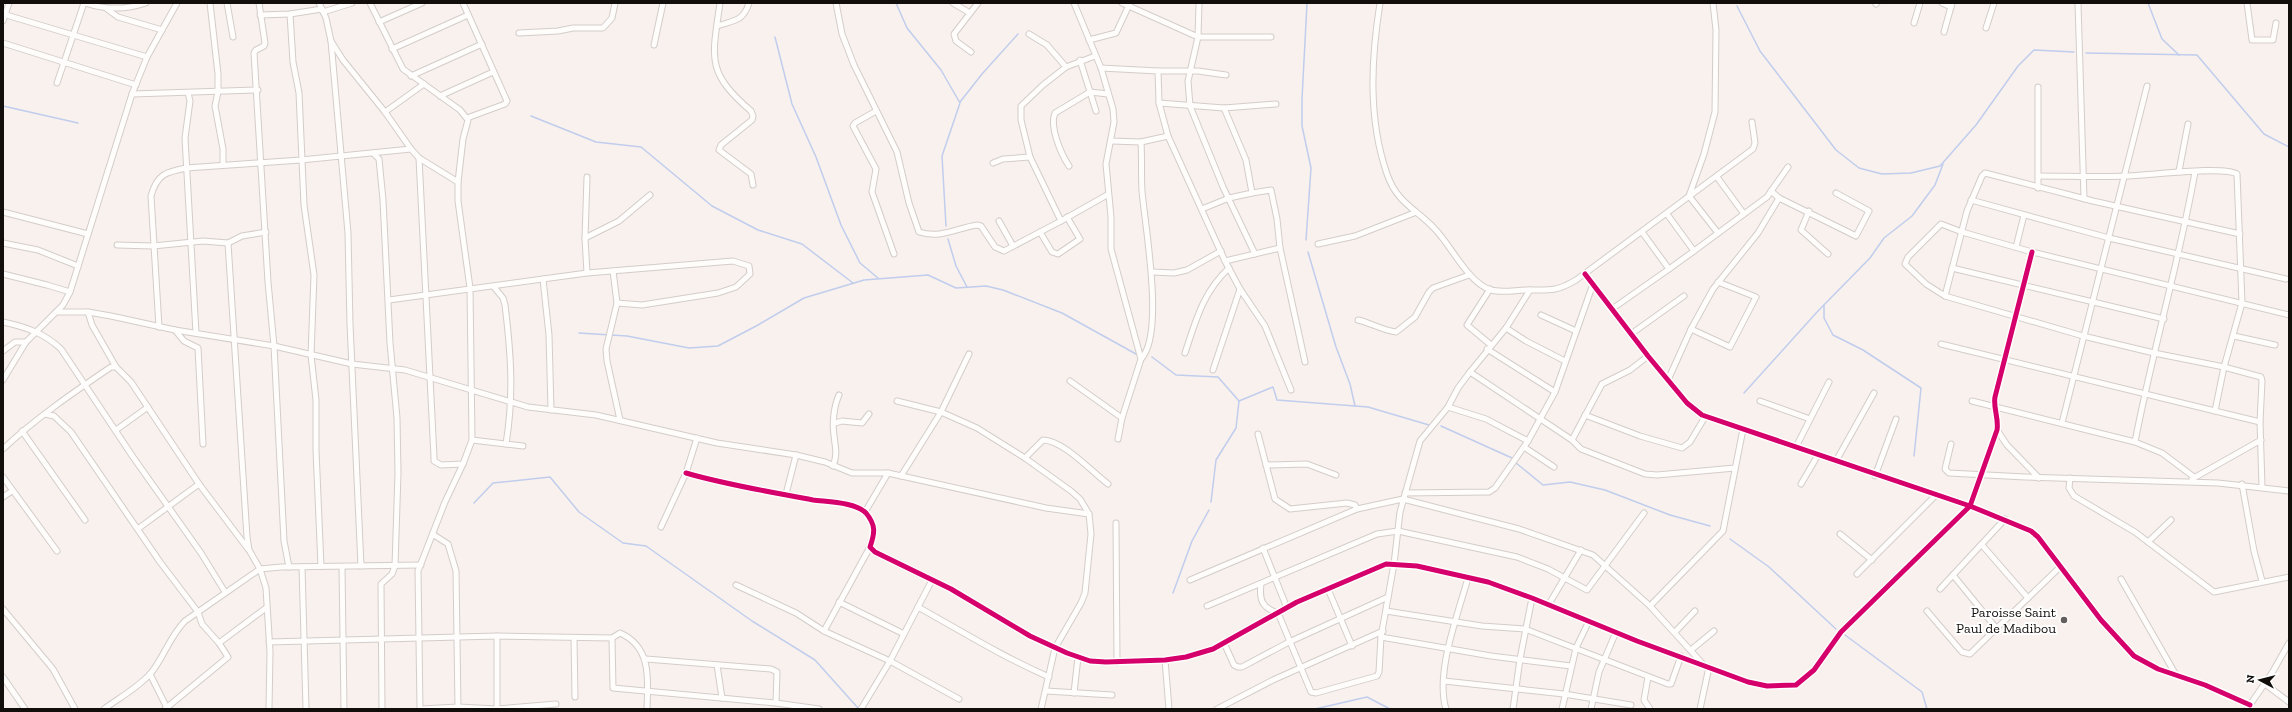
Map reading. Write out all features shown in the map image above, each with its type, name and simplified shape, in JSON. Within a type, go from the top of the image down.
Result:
[{"type":"street","points":[[3,21],[4,14],[9,3]]},
{"type":"street","points":[[57,83],[85,3],[108,9],[122,9],[146,3]]},
{"type":"street","points":[[3,380],[26,342],[56,312],[70,292],[132,94],[147,57],[177,3]]},
{"type":"street","points":[[210,3],[217,51],[218,92],[215,106],[223,149],[223,164]]},
{"type":"street","points":[[227,3],[232,37]]},
{"type":"street","points":[[259,3],[265,43],[264,46],[256,50],[254,53],[258,90],[268,282],[274,346],[283,526],[288,567]]},
{"type":"street","points":[[319,3],[323,11],[331,42],[348,233],[361,566]]},
{"type":"street","points":[[260,14],[290,14],[323,11],[352,3]]},
{"type":"street","points":[[370,3],[403,69],[467,118]]},
{"type":"street","points":[[380,22],[422,3]]},
{"type":"street","points":[[463,3],[507,100],[505,104],[467,118]]},
{"type":"street","points":[[519,33],[558,32],[573,28],[603,28],[612,18],[615,3]]},
{"type":"street","points":[[654,45],[664,3]]},
{"type":"street","points":[[720,3],[715,58],[719,76],[730,92],[751,111],[753,116],[752,120],[721,145],[719,150],[751,174],[753,185]]},
{"type":"street","points":[[717,26],[740,19],[745,14],[749,3]]},
{"type":"street","points":[[836,3],[846,46],[897,152],[909,203],[919,232],[930,236],[977,225],[981,226],[995,247],[1001,251],[1061,221],[1107,195]]},
{"type":"street","points":[[953,3],[970,13]]},
{"type":"street","points":[[971,52],[954,38],[954,34],[978,3]]},
{"type":"street","points":[[1074,3],[1101,68],[1113,109],[1111,140],[1106,164],[1107,195],[1114,265],[1126,298],[1141,359]]},
{"type":"street","points":[[1122,3],[1129,4],[1198,37],[1271,37]]},
{"type":"street","points":[[1199,3],[1198,37],[1188,81],[1190,106],[1229,198],[1255,254]]},
{"type":"street","points":[[1380,3],[1372,72],[1375,119],[1386,173],[1391,186],[1399,198],[1414,213],[1438,232],[1469,275],[1490,289],[1554,290],[1564,287],[1585,274],[1689,196],[1717,177],[1755,146],[1752,122]]},
{"type":"street","points":[[1689,196],[1706,149],[1715,112],[1716,30],[1713,3]]},
{"type":"street","points":[[1914,23],[1920,3]]},
{"type":"street","points":[[1942,3],[1951,5],[1944,32]]},
{"type":"street","points":[[1986,28],[1994,3]]},
{"type":"street","points":[[2078,3],[2082,176],[2084,199]]},
{"type":"street","points":[[2247,3],[2252,40],[2273,40],[2276,23]]},
{"type":"street","points":[[1089,40],[1116,33],[1129,4]]},
{"type":"street","points":[[108,9],[118,17],[162,30]]},
{"type":"street","points":[[4,14],[147,57]]},
{"type":"street","points":[[290,14],[293,62],[299,93],[301,160],[307,227],[312,249],[314,276],[311,355],[316,400],[316,450],[321,566]]},
{"type":"street","points":[[392,49],[468,15]]},
{"type":"street","points":[[1029,34],[1047,45],[1066,67]]},
{"type":"street","points":[[331,42],[343,60],[385,112],[419,158],[458,182]]},
{"type":"street","points":[[3,44],[136,85]]},
{"type":"street","points":[[411,76],[482,44]]},
{"type":"street","points":[[1061,221],[1030,156],[1021,120],[1021,106],[1043,85],[1066,67],[1080,60],[1095,56]]},
{"type":"street","points":[[1080,60],[1096,111]]},
{"type":"street","points":[[1101,68],[1190,71],[1226,76]]},
{"type":"street","points":[[1158,71],[1159,104],[1168,136],[1225,261],[1240,289],[1265,326],[1291,390]]},
{"type":"street","points":[[440,96],[493,72]]},
{"type":"street","points":[[385,112],[424,84]]},
{"type":"street","points":[[2062,423],[2083,336],[2126,175],[2147,86]]},
{"type":"street","points":[[2038,87],[2038,188]]},
{"type":"street","points":[[132,94],[258,90]]},
{"type":"street","points":[[1069,166],[1063,155],[1053,118],[1059,109],[1090,92],[1108,94]]},
{"type":"street","points":[[188,93],[190,101],[185,138],[186,168],[192,241],[196,332]]},
{"type":"street","points":[[1159,104],[1224,108],[1276,104]]},
{"type":"street","points":[[1224,108],[1246,160],[1252,193]]},
{"type":"street","points":[[876,111],[854,123],[853,126],[876,170],[872,192],[894,254]]},
{"type":"street","points":[[467,118],[458,182],[458,202],[470,288],[472,440],[463,464],[445,502],[417,579],[421,709],[497,709],[556,704]]},
{"type":"street","points":[[2179,171],[2188,124]]},
{"type":"street","points":[[1111,140],[1141,142],[1168,136]]},
{"type":"street","points":[[1118,439],[1122,418],[1141,359],[1149,348],[1153,298],[1152,272],[1142,190],[1141,142]]},
{"type":"street","points":[[158,327],[153,246],[152,196],[154,184],[161,177],[169,172],[186,168],[223,164],[301,160],[411,149]]},
{"type":"street","points":[[379,159],[385,152]]},
{"type":"street","points":[[373,153],[379,159],[390,300],[390,343],[394,369],[398,472],[395,566],[392,574],[381,584],[382,709]]},
{"type":"street","points":[[994,164],[1003,159],[1030,156]]},
{"type":"street","points":[[419,158],[432,378],[434,461],[440,465],[463,464]]},
{"type":"street","points":[[1612,309],[1762,202],[1788,167]]},
{"type":"street","points":[[2038,176],[2141,176],[2179,171],[2222,171],[2237,174],[2242,268],[2242,303],[2234,336],[2224,367],[2215,411]]},
{"type":"street","points":[[2135,442],[2144,394],[2164,319],[2195,172]]},
{"type":"street","points":[[1945,296],[1971,200],[1982,176],[1985,173],[2038,188],[2240,234]]},
{"type":"street","points":[[587,177],[585,238],[587,273]]},
{"type":"street","points":[[1717,177],[1744,214]]},
{"type":"street","points":[[1202,209],[1229,198],[1271,190],[1278,219],[1280,248],[1305,362]]},
{"type":"street","points":[[1771,191],[1779,198],[1809,211],[1856,236],[1869,211],[1836,193]]},
{"type":"street","points":[[585,238],[620,221],[650,196]]},
{"type":"street","points":[[1689,196],[1718,233]]},
{"type":"street","points":[[1668,380],[1691,330],[1718,282],[1758,233],[1779,198]]},
{"type":"street","points":[[1971,200],[2109,238],[2286,279]]},
{"type":"street","points":[[1809,211],[1801,231],[1828,254]]},
{"type":"street","points":[[3,212],[88,234]]},
{"type":"street","points":[[1318,244],[1355,236],[1414,213]]},
{"type":"street","points":[[1666,214],[1694,251]]},
{"type":"street","points":[[2016,247],[2024,215]]},
{"type":"street","points":[[1040,232],[1052,252],[1058,254],[1080,239],[1067,217]]},
{"type":"street","points":[[999,221],[1013,246]]},
{"type":"street","points":[[2262,487],[2260,422],[2262,378],[2224,367],[2154,353],[2083,336],[1945,296],[1912,272],[1906,266],[1905,262],[1939,225],[1944,224],[1962,232],[2032,252],[2289,315]]},
{"type":"street","points":[[117,245],[153,246],[192,241],[228,243],[242,236],[266,232]]},
{"type":"street","points":[[1642,232],[1669,269]]},
{"type":"street","points":[[3,243],[38,250],[78,266]]},
{"type":"street","points":[[228,243],[233,339],[249,550]]},
{"type":"street","points":[[1225,261],[1280,248]]},
{"type":"street","points":[[1152,272],[1174,273],[1187,270],[1221,251]]},
{"type":"street","points":[[870,546],[883,556],[951,589],[1010,626],[1056,648],[1090,661],[1117,662],[1165,660],[1186,657],[1224,644],[1278,612],[1328,589],[1386,564],[1394,564],[1417,566],[1468,578],[1549,604],[1616,632],[1752,683],[1767,686],[1788,686],[1803,681],[1814,670],[1841,632],[1970,506],[1997,430],[1998,418],[1995,407],[1995,397],[2022,284],[2032,252]]},
{"type":"street","points":[[390,300],[587,273],[733,261],[745,263],[750,269],[750,274],[743,282],[736,287],[718,293],[642,305],[618,303]]},
{"type":"street","points":[[1185,353],[1207,294],[1214,282],[1229,268]]},
{"type":"street","points":[[1952,268],[2164,319]]},
{"type":"street","points":[[612,271],[618,303],[606,349],[607,361],[620,420]]},
{"type":"street","points":[[3,274],[47,284],[70,292]]},
{"type":"street","points":[[1585,274],[1648,356],[1687,403],[1705,417],[1796,447],[1875,476],[1970,506],[2031,531],[2100,620],[2134,656],[2150,665],[2206,685],[2249,707],[2265,684],[2289,643]]},
{"type":"street","points":[[1358,320],[1371,323],[1385,331],[1396,332],[1415,317],[1429,292],[1433,288],[1469,275]]},
{"type":"street","points":[[543,279],[549,335],[551,410]]},
{"type":"street","points":[[1691,330],[1730,347],[1756,297],[1718,282]]},
{"type":"street","points":[[1405,493],[1493,491],[1528,441],[1555,392],[1592,284]]},
{"type":"street","points":[[494,286],[503,298],[505,305],[511,358],[512,402],[506,444]]},
{"type":"street","points":[[1213,370],[1240,289]]},
{"type":"street","points":[[1490,289],[1467,325],[1489,347],[1555,392]]},
{"type":"street","points":[[1278,612],[1309,689],[1316,693],[1377,676],[1379,672],[1381,637],[1394,564],[1403,499],[1420,442],[1448,407],[1458,388],[1470,372],[1506,328],[1530,290]]},
{"type":"street","points":[[1631,334],[1684,296]]},
{"type":"street","points":[[56,312],[88,312],[158,327],[196,332],[274,346],[352,364],[405,370],[512,402],[551,410],[620,420],[717,443],[796,455],[852,472],[888,473],[1046,508],[1089,514]]},
{"type":"street","points":[[88,312],[92,326],[116,367],[148,407],[199,484],[249,550],[260,569],[266,588],[269,642],[269,709]]},
{"type":"street","points":[[1541,315],[1576,331]]},
{"type":"street","points":[[3,322],[37,331],[48,337],[61,349],[168,507],[217,575],[225,592]]},
{"type":"street","points":[[1506,328],[1526,341],[1565,360]]},
{"type":"street","points":[[175,330],[184,341],[198,348],[203,444]]},
{"type":"street","points":[[2234,336],[2275,345]]},
{"type":"street","points":[[3,351],[15,342],[26,342]]},
{"type":"street","points":[[1941,344],[2260,422]]},
{"type":"street","points":[[901,476],[941,412],[969,354]]},
{"type":"street","points":[[1572,440],[1605,381],[1630,370],[1648,356]]},
{"type":"street","points":[[3,449],[22,431],[84,385],[111,367],[116,367]]},
{"type":"street","points":[[1470,372],[1572,440],[1581,449],[1645,474],[1657,475],[1735,468]]},
{"type":"street","points":[[1070,381],[1122,418]]},
{"type":"street","points":[[1796,447],[1829,382]]},
{"type":"street","points":[[1836,461],[1874,393]]},
{"type":"street","points":[[833,466],[837,453],[834,436],[835,408],[839,395]]},
{"type":"street","points":[[897,401],[941,412],[977,428],[1025,458],[1071,491],[1080,499],[1089,514],[1091,534],[1085,593],[1082,603],[1056,648],[1042,709]]},
{"type":"street","points":[[1760,401],[1810,419]]},
{"type":"street","points":[[1972,401],[2135,442],[2162,453],[2194,477]]},
{"type":"street","points":[[116,430],[148,407]]},
{"type":"street","points":[[1448,407],[1486,419],[1528,441]]},
{"type":"street","points":[[52,409],[54,416]]},
{"type":"street","points":[[45,414],[54,416],[71,432],[139,528],[160,562],[198,612],[202,624],[219,643],[228,657],[166,708],[150,674]]},
{"type":"street","points":[[835,423],[842,421],[862,423],[869,414]]},
{"type":"street","points":[[1585,415],[1640,436],[1682,448],[1690,442],[1705,417]]},
{"type":"street","points":[[1875,476],[1896,419]]},
{"type":"street","points":[[1650,606],[1723,531],[1743,429]]},
{"type":"street","points":[[1997,430],[2007,445],[2039,478]]},
{"type":"street","points":[[22,431],[85,520]]},
{"type":"street","points":[[1258,434],[1275,499],[1290,509],[1347,503],[1355,505],[1357,509]]},
{"type":"street","points":[[661,527],[686,473],[697,438]]},
{"type":"street","points":[[472,440],[523,446]]},
{"type":"street","points":[[1025,458],[1043,440],[1048,440],[1066,450],[1108,484]]},
{"type":"street","points":[[2187,482],[2261,440]]},
{"type":"street","points":[[1951,444],[1946,471],[1981,475],[2039,478],[2242,484],[2289,491]]},
{"type":"street","points":[[1524,447],[1554,467]]},
{"type":"street","points":[[786,494],[796,455]]},
{"type":"street","points":[[1802,484],[1818,455]]},
{"type":"street","points":[[1266,465],[1307,464],[1336,475]]},
{"type":"street","points":[[686,473],[786,494],[845,504],[865,512],[875,530],[870,546],[824,630]]},
{"type":"street","points":[[865,512],[888,473]]},
{"type":"street","points":[[3,477],[56,551]]},
{"type":"street","points":[[2070,478],[2069,488],[2074,496],[2135,532],[2214,592],[2262,581],[2289,577]]},
{"type":"street","points":[[139,528],[199,484]]},
{"type":"street","points":[[2242,484],[2252,543],[2262,581]]},
{"type":"street","points":[[3,497],[12,491]]},
{"type":"street","points":[[1857,574],[1936,495]]},
{"type":"street","points":[[1190,580],[1357,509],[1403,499],[1519,529],[1593,555],[1650,606],[1703,664]]},
{"type":"street","points":[[1207,606],[1377,534],[1398,531],[1517,557],[1564,577],[1587,590],[1604,565],[1644,513]]},
{"type":"street","points":[[1940,589],[2005,520]]},
{"type":"street","points":[[2148,542],[2171,520]]},
{"type":"street","points":[[1116,523],[1117,662]]},
{"type":"street","points":[[1840,534],[1872,560]]},
{"type":"street","points":[[434,535],[448,544],[456,571],[458,708]]},
{"type":"street","points":[[1982,545],[2028,598]]},
{"type":"street","points":[[1263,548],[1287,608]]},
{"type":"street","points":[[1549,604],[1581,550]]},
{"type":"street","points":[[104,709],[150,674],[167,649],[177,629],[225,592],[260,569],[321,566],[342,567],[421,565]]},
{"type":"street","points":[[302,567],[306,709]]},
{"type":"street","points":[[342,567],[344,709]]},
{"type":"street","points":[[1927,611],[1964,654],[1973,652],[2060,567]]},
{"type":"street","points":[[1953,575],[1997,629]]},
{"type":"street","points":[[1446,709],[1444,681],[1448,647],[1468,578]]},
{"type":"street","points":[[2121,579],[2176,675]]},
{"type":"street","points":[[861,709],[890,661],[932,580]]},
{"type":"street","points":[[1261,584],[1262,602],[1268,610],[1278,612]]},
{"type":"street","points":[[736,585],[796,613],[824,630],[890,661],[959,699]]},
{"type":"street","points":[[1328,589],[1352,646]]},
{"type":"street","points":[[1224,644],[1234,664],[1238,667],[1340,617],[1388,597]]},
{"type":"street","points":[[1513,709],[1525,629],[1532,598]]},
{"type":"street","points":[[839,602],[904,634]]},
{"type":"street","points":[[918,607],[966,633],[990,649],[1049,677]]},
{"type":"street","points":[[219,643],[266,608]]},
{"type":"street","points":[[3,610],[53,669],[74,709]]},
{"type":"street","points":[[1386,611],[1482,626],[1525,629],[1662,683],[1671,684],[1681,656]]},
{"type":"street","points":[[1675,632],[1695,611]]},
{"type":"street","points":[[1562,709],[1564,694],[1576,648],[1589,621]]},
{"type":"street","points":[[1217,709],[1301,667],[1352,646],[1383,631]]},
{"type":"street","points":[[1691,650],[1714,631]]},
{"type":"street","points":[[1591,709],[1592,698],[1604,659],[1616,632]]},
{"type":"street","points":[[269,642],[497,636],[612,638],[620,633],[629,637],[640,648],[646,659],[647,709]]},
{"type":"street","points":[[497,636],[497,709]]},
{"type":"street","points":[[1381,637],[1571,666]]},
{"type":"street","points":[[574,638],[575,697]]},
{"type":"street","points":[[612,638],[613,688],[776,703],[819,709]]},
{"type":"street","points":[[1074,693],[1078,657]]},
{"type":"street","points":[[646,659],[771,669],[777,672],[776,703]]},
{"type":"street","points":[[1165,660],[1168,709]]},
{"type":"street","points":[[717,665],[722,698]]},
{"type":"street","points":[[1700,709],[1709,667]]},
{"type":"street","points":[[3,677],[25,709]]},
{"type":"street","points":[[1648,677],[1644,700],[1650,709]]},
{"type":"street","points":[[1444,681],[1564,694],[1632,705]]},
{"type":"street","points":[[2265,684],[2289,702]]},
{"type":"street","points":[[1046,691],[1112,695]]},
{"type":"waterway","points":[[896,3],[907,28],[941,70],[960,103],[942,156],[946,226]]},
{"type":"waterway","points":[[1306,240],[1311,168],[1302,126],[1307,3]]},
{"type":"waterway","points":[[2148,3],[2162,39],[2179,55]]},
{"type":"waterway","points":[[1737,6],[1760,51],[1836,150],[1859,168],[1882,174],[1911,173],[1940,166],[1976,125],[2018,66],[2034,50],[2074,52]]},
{"type":"waterway","points":[[960,102],[982,74],[1018,34]]},
{"type":"waterway","points":[[775,37],[792,104],[816,157],[841,225],[860,263],[878,278]]},
{"type":"waterway","points":[[2086,53],[2197,55],[2264,134],[2289,147]]},
{"type":"waterway","points":[[3,106],[78,123]]},
{"type":"waterway","points":[[531,116],[596,142],[641,147],[712,206],[758,230],[802,244],[853,283]]},
{"type":"waterway","points":[[1744,393],[1817,312],[1870,258],[1884,238],[1912,216],[1935,185],[1943,164]]},
{"type":"waterway","points":[[948,239],[956,266],[967,287]]},
{"type":"waterway","points":[[1308,252],[1336,347],[1350,384],[1355,406]]},
{"type":"waterway","points":[[579,333],[627,336],[689,348],[718,346],[804,298],[864,280],[928,275],[956,288],[986,286],[1003,290],[1062,313],[1136,354]]},
{"type":"waterway","points":[[1824,305],[1824,318],[1833,335],[1863,350],[1921,388],[1914,456]]},
{"type":"waterway","points":[[1152,357],[1176,375],[1218,377],[1239,401],[1273,387],[1277,400],[1368,407],[1429,425]]},
{"type":"waterway","points":[[1211,502],[1216,460],[1236,428],[1239,401]]},
{"type":"waterway","points":[[1441,426],[1512,458]]},
{"type":"waterway","points":[[1516,463],[1543,485],[1570,482],[1605,490],[1670,515],[1710,526]]},
{"type":"waterway","points":[[474,503],[493,483],[550,477],[579,512],[623,543],[646,546],[752,621],[815,660],[858,708]]},
{"type":"waterway","points":[[1173,593],[1192,541],[1209,510]]},
{"type":"waterway","points":[[1730,539],[1769,567],[1836,629]]},
{"type":"waterway","points":[[1845,635],[1922,692],[1927,709]]},
{"type":"waterway","points":[[1315,709],[1367,697],[1390,709]]},
{"type":"cycle path","points":[[686,473],[749,488],[813,500],[833,502],[861,509],[872,521],[874,533],[870,547],[875,552],[951,589],[1030,636],[1067,653],[1090,661],[1106,662],[1165,660],[1186,657],[1213,649],[1297,602],[1386,564],[1417,566],[1488,582],[1532,598],[1637,641],[1748,682],[1767,686],[1796,685],[1814,670],[1841,632],[1970,506],[1997,430],[1995,397],[2032,252]]},
{"type":"cycle path","points":[[1585,274],[1648,356],[1687,403],[1702,415],[1970,506],[2031,531],[2038,537],[2101,620],[2134,656],[2158,669],[2205,685],[2250,705]]},
{"type":"place","name":"Paroisse Saint Paul de Madibou","points":[[2064,620]]}]
